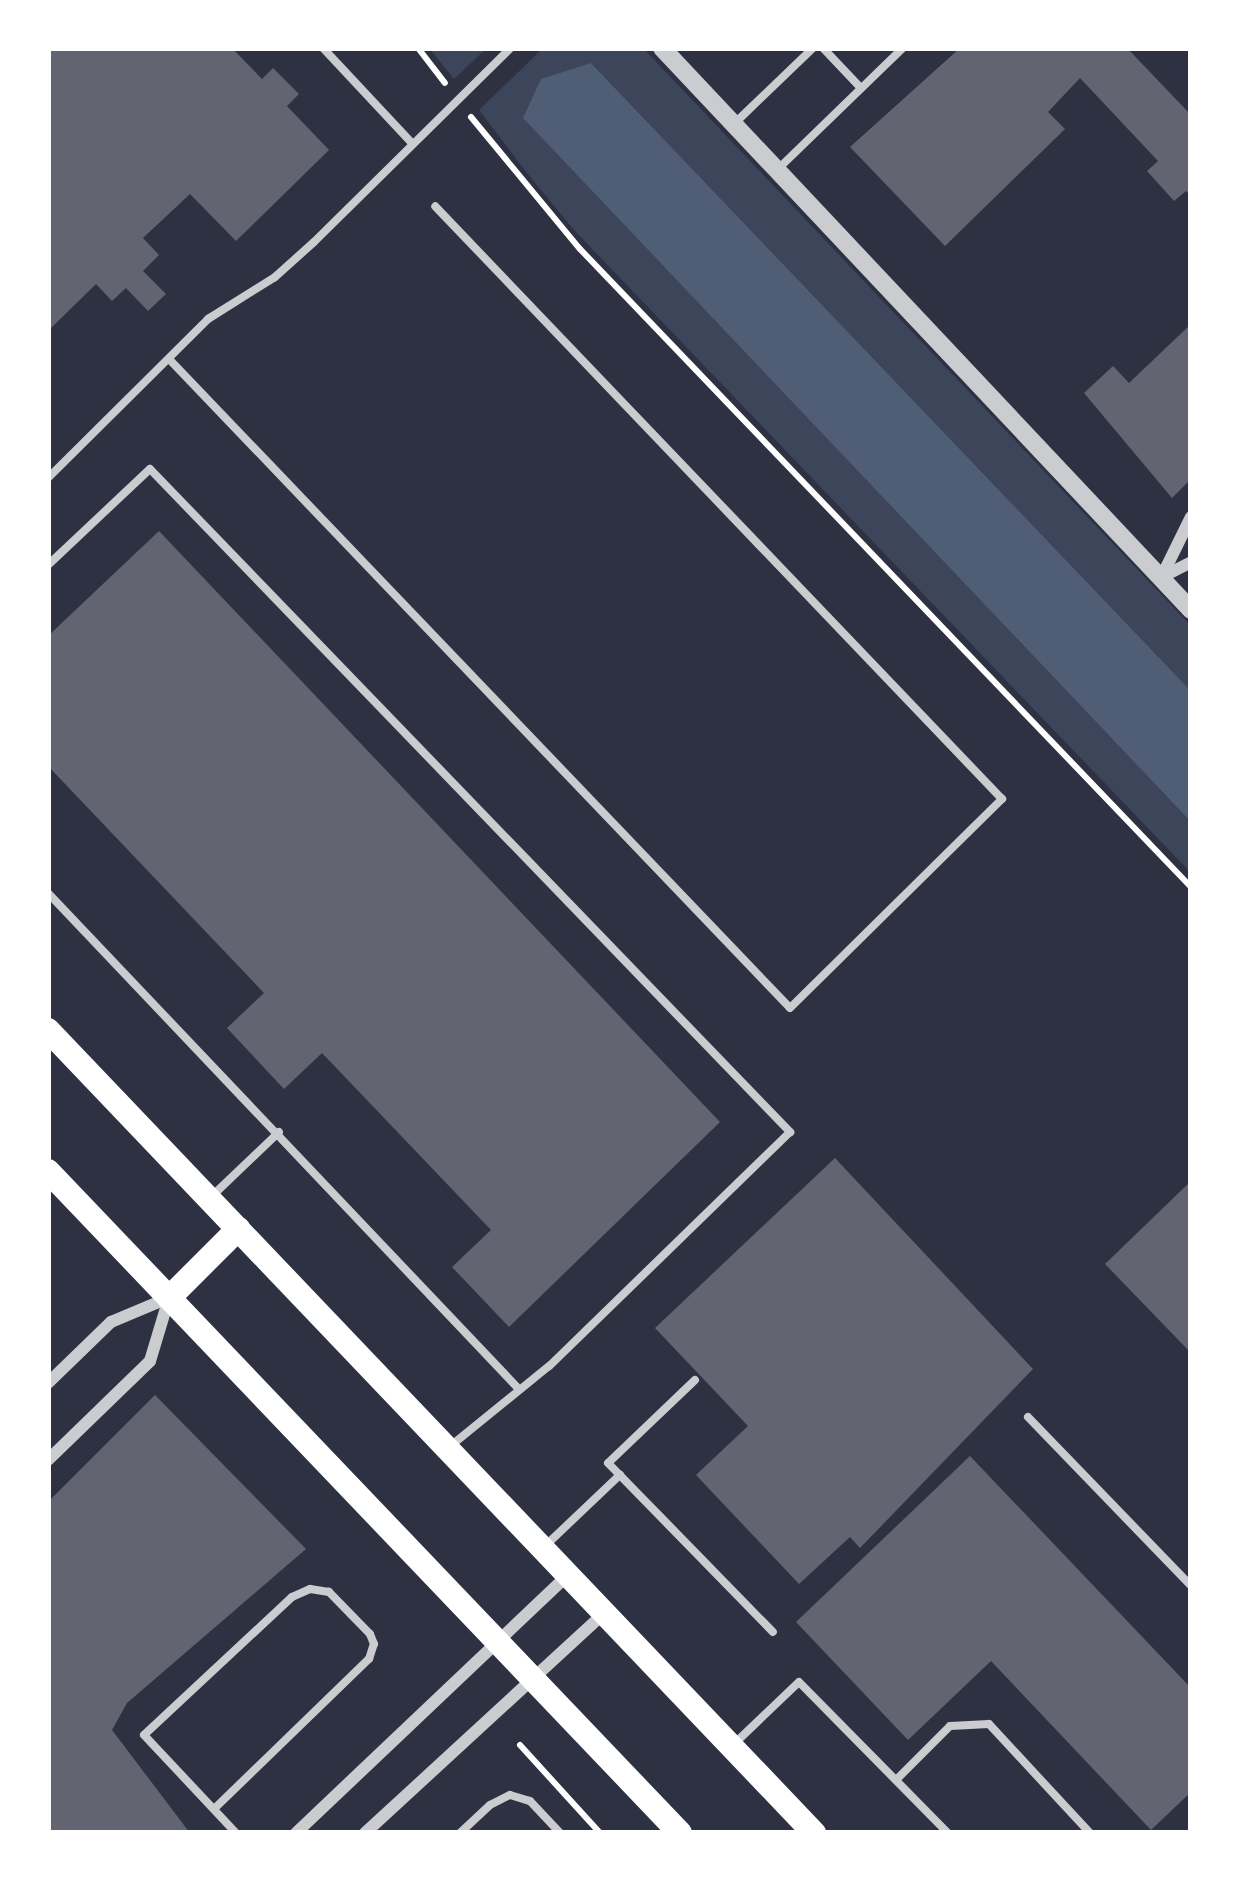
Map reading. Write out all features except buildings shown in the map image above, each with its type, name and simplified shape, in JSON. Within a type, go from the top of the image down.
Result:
[{"type":"main road","points":[[48,1030],[814,1833]]},
{"type":"main road","points":[[48,1171],[680,1833]]},
{"type":"main road","points":[[169,1298],[238,1229]]},
{"type":"street","points":[[662,48],[1191,610]]},
{"type":"street","points":[[1160,578],[1191,517]]},
{"type":"street","points":[[1160,578],[1191,562]]},
{"type":"street","points":[[48,1383],[111,1322],[169,1298]]},
{"type":"street","points":[[48,1460],[150,1361],[169,1298]]},
{"type":"street","points":[[296,1833],[568,1576]]},
{"type":"street","points":[[365,1833],[604,1613]]},
{"type":"lane","points":[[322,48],[412,143]]},
{"type":"lane","points":[[48,478],[208,319],[288,266],[511,48]]},
{"type":"lane","points":[[734,124],[813,48]]},
{"type":"lane","points":[[823,48],[861,88]]},
{"type":"lane","points":[[777,170],[903,48]]},
{"type":"lane","points":[[169,359],[790,1008],[1003,799],[435,206]]},
{"type":"lane","points":[[48,566],[150,469],[790,1132],[549,1366],[517,1387],[447,1449]]},
{"type":"lane","points":[[48,893],[517,1387]]},
{"type":"lane","points":[[209,1199],[279,1132]]},
{"type":"lane","points":[[695,1380],[608,1463],[773,1632]]},
{"type":"lane","points":[[1028,1417],[1191,1586]]},
{"type":"lane","points":[[543,1549],[620,1475]]},
{"type":"lane","points":[[214,1809],[369,1659],[374,1644],[370,1634],[329,1592],[310,1589],[292,1598],[144,1735],[236,1833]]},
{"type":"lane","points":[[731,1747],[800,1682],[948,1833]]},
{"type":"lane","points":[[896,1780],[950,1726],[989,1724],[1090,1833]]},
{"type":"lane","points":[[460,1833],[490,1805],[510,1795],[530,1801],[560,1833]]},
{"type":"path","points":[[418,48],[580,249],[1191,887]]},
{"type":"path","points":[[520,1745],[600,1833]]},
{"type":"shaded area","points":[[429,48],[487,48],[454,79]]},
{"type":"shaded area","points":[[543,48],[643,48],[1191,626],[1191,691],[592,64],[524,118],[1191,822],[1191,873],[573,229],[523,168],[479,110]]},
{"type":"shaded area","points":[[591,63],[1191,691],[1191,822],[523,118],[541,79]]}]
